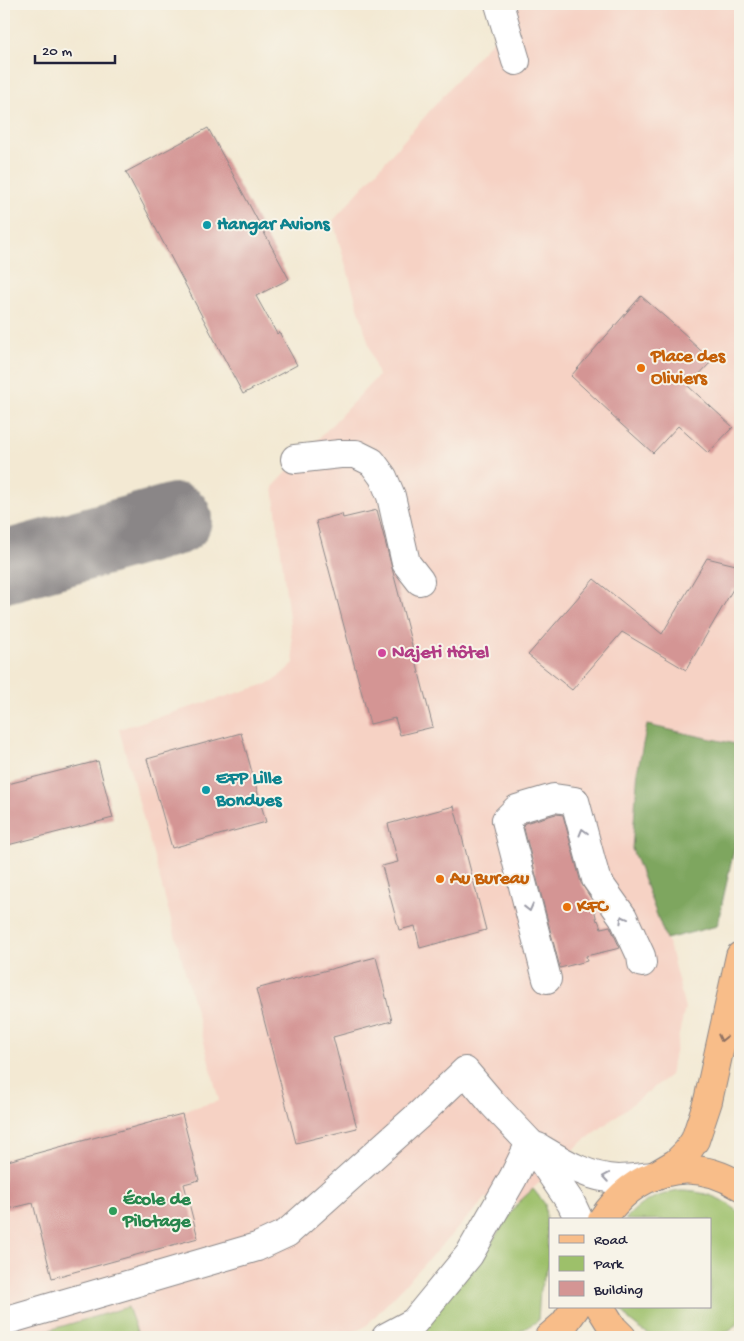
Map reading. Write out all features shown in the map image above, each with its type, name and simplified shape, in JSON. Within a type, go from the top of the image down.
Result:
[{"type":"main road","points":[[603,1218],[624,1193],[676,1163],[695,1140],[708,1101],[740,956]]},
{"type":"main road","points":[[654,1176],[676,1170],[700,1171],[723,1177],[740,1186]]},
{"type":"main road","points":[[549,1337],[564,1324],[575,1308]]},
{"type":"lane","points":[[500,4],[516,61]]},
{"type":"lane","points":[[295,459],[356,454],[372,462],[383,477],[391,496],[406,563],[420,581]]},
{"type":"lane","points":[[548,979],[506,820],[517,809],[554,798],[575,801],[596,879],[623,917],[641,956],[642,963]]},
{"type":"lane","points":[[4,1321],[257,1248],[286,1233],[419,1115],[465,1071],[493,1104],[530,1142],[571,1203],[578,1218]]},
{"type":"lane","points":[[530,1142],[579,1170],[599,1176],[618,1179],[654,1176]]},
{"type":"lane","points":[[386,1337],[414,1322],[469,1255],[513,1178],[530,1142]]},
{"type":"shaded area","points":[[513,4],[740,4],[740,745],[647,725],[638,768],[632,849],[670,948],[685,1008],[670,1075],[576,1147],[518,1203],[486,1198],[366,1326],[345,1337],[4,1337],[4,1159],[219,1101],[119,729],[273,682],[294,663],[273,487],[378,376],[333,221],[497,36]]},
{"type":"green space","points":[[647,725],[740,745],[740,823],[717,926],[666,939],[632,849],[638,768]]},
{"type":"green space","points":[[533,1189],[545,1204],[549,1264],[540,1289],[538,1321],[510,1337],[405,1337],[482,1256],[518,1203]]},
{"type":"green space","points":[[680,1191],[712,1196],[727,1203],[740,1214],[740,1321],[731,1329],[715,1337],[654,1337],[629,1320],[621,1308],[712,1308],[712,1218],[627,1218],[636,1208],[664,1194]]},
{"type":"green space","points":[[128,1307],[139,1337],[25,1337]]},
{"type":"building","name":"Hangar Avions","points":[[208,128],[289,279],[256,296],[297,365],[243,394],[126,172]]},
{"type":"building","name":"Place des Oliviers","points":[[641,296],[712,361],[688,386],[733,427],[708,453],[678,426],[653,453],[571,376]]},
{"type":"building","name":"Najeti Hôtel","points":[[377,510],[433,727],[400,735],[395,718],[370,724],[316,521],[342,514],[343,518]]},
{"type":"building","points":[[707,558],[740,566],[740,591],[733,589],[686,670],[622,632],[572,690],[528,655],[594,579],[662,634]]},
{"type":"building","name":"EFP Lille Bondues","points":[[241,733],[266,822],[172,848],[147,759]]},
{"type":"building","points":[[98,761],[113,818],[4,846],[4,785]]},
{"type":"building","points":[[454,806],[486,930],[420,948],[415,926],[399,930],[382,866],[398,862],[388,824]]},
{"type":"building","points":[[556,814],[563,815],[581,883],[592,900],[597,921],[601,928],[610,926],[620,948],[586,956],[587,961],[560,968],[523,825]]},
{"type":"building","points":[[376,957],[392,1021],[333,1037],[357,1128],[296,1143],[256,989]]},
{"type":"building","name":"École de Pilotage","points":[[182,1114],[199,1180],[184,1184],[198,1238],[52,1278],[33,1203],[4,1210],[4,1162]]},
{"type":"taxiway","points":[[4,567],[176,519]]},
{"type":"place","name":"Hangar Avions","points":[[207,225]]},
{"type":"place","name":"Place des Oliviers","points":[[641,368]]},
{"type":"place","name":"Najeti Hôtel","points":[[382,653]]},
{"type":"place","name":"EFP Lille Bondues","points":[[206,790]]},
{"type":"place","name":"Au Bureau","points":[[440,879]]},
{"type":"place","name":"KFC","points":[[567,907]]},
{"type":"place","name":"École de Pilotage","points":[[113,1211]]}]
